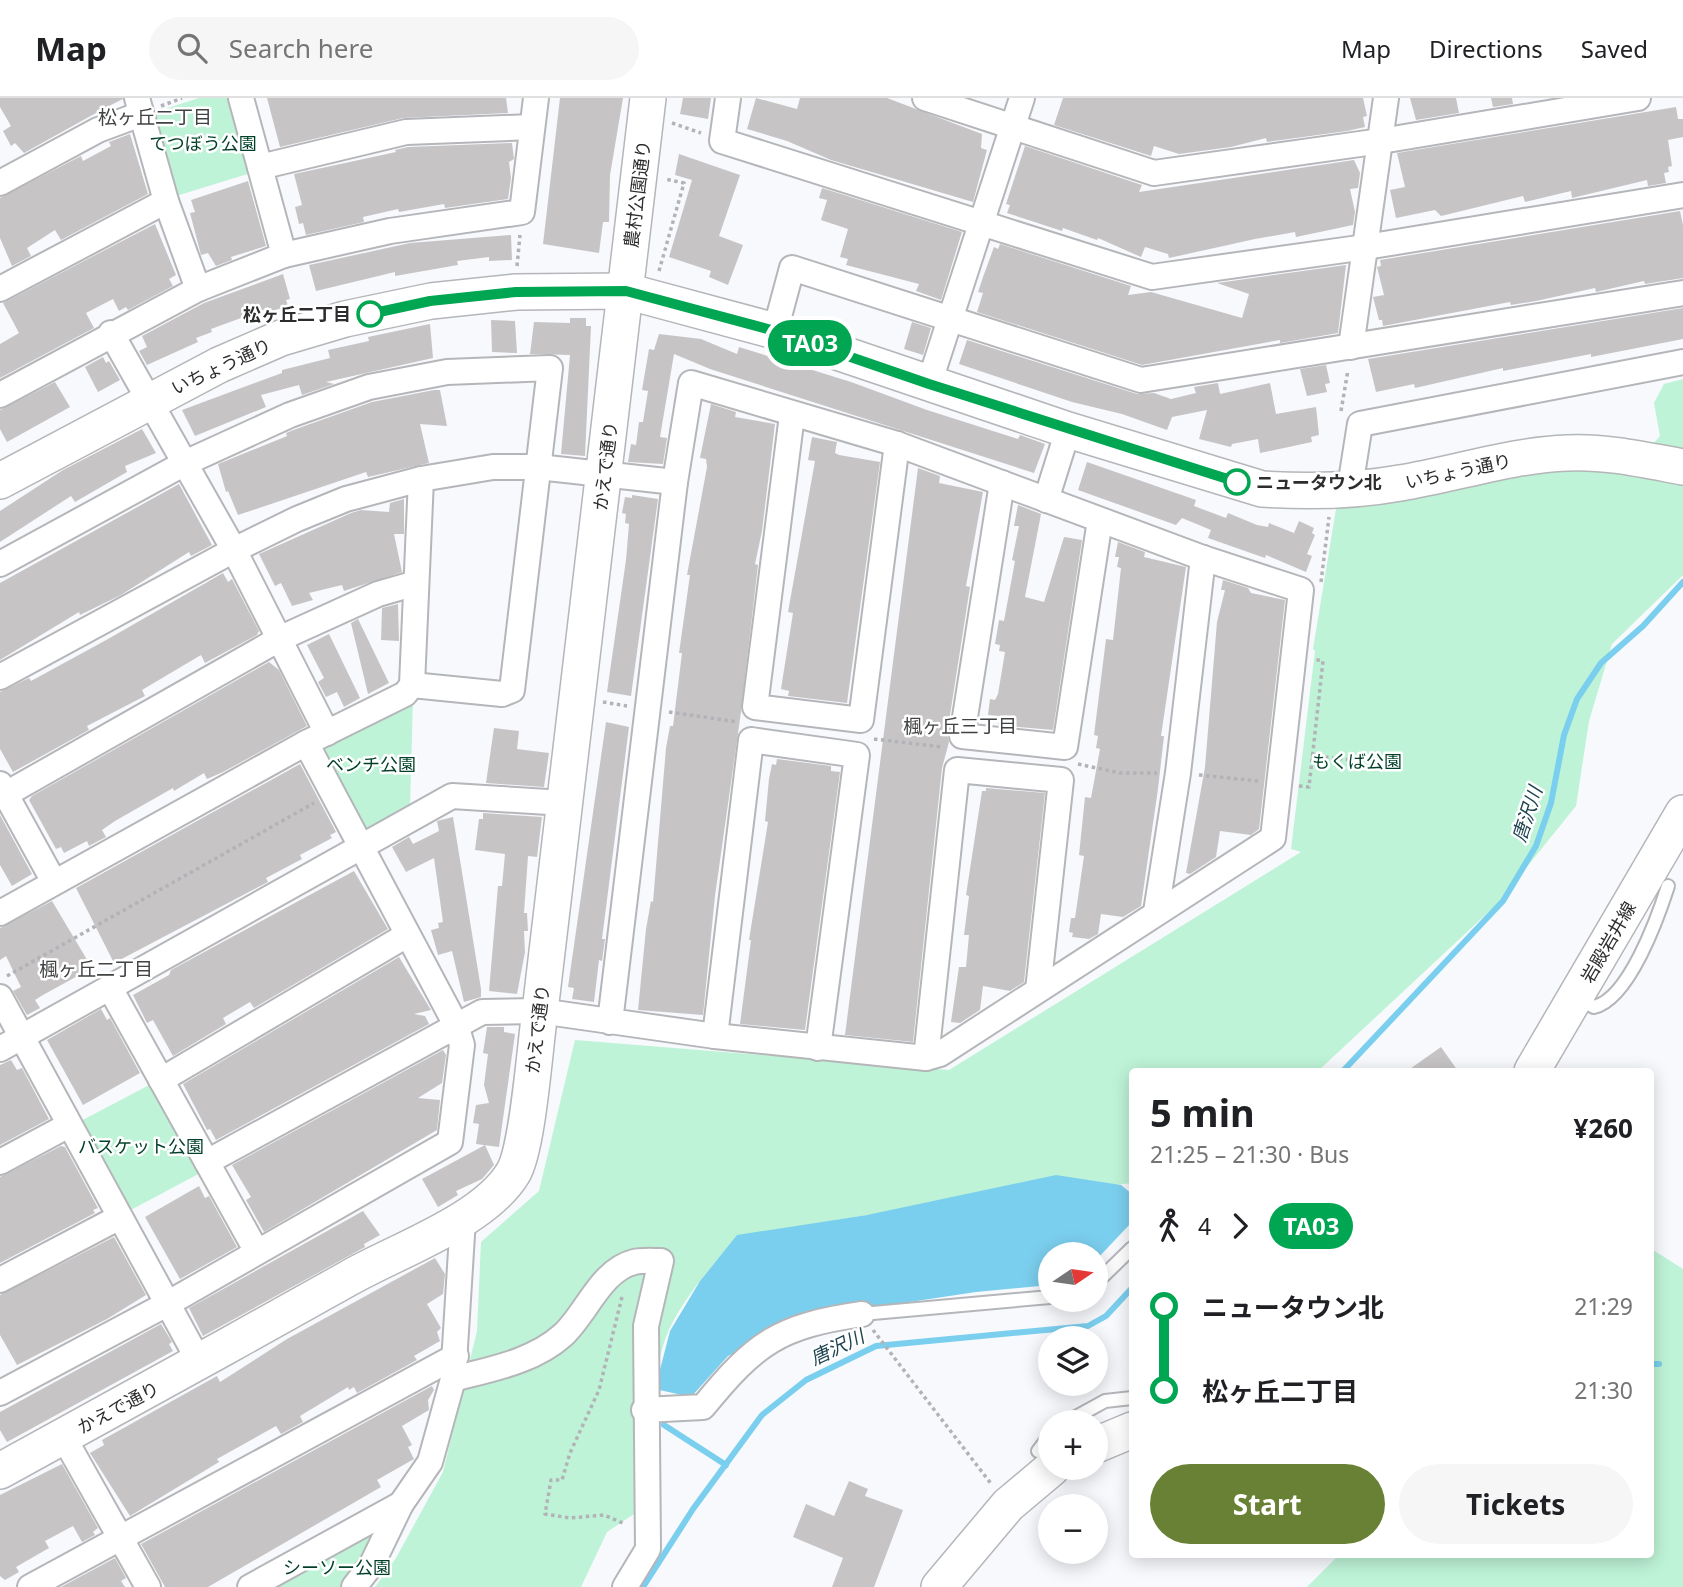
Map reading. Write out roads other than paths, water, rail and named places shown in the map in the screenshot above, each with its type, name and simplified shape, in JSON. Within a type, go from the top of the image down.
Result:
[{"type":"street","points":[[241,98],[284,255]]},
{"type":"street","points":[[0,395],[111,333],[198,289],[284,255],[390,231],[522,212],[536,98]]},
{"type":"street","points":[[728,98],[722,141],[1152,277],[1366,247],[1683,195]]},
{"type":"street","points":[[925,98],[1154,173],[1381,141],[1638,98]]},
{"type":"street","points":[[929,384],[948,318],[1022,98]]},
{"type":"street","points":[[1351,347],[1386,98]]},
{"type":"street","points":[[0,183],[139,106],[166,201],[198,289]]},
{"type":"street","name":"農村公園通り","points":[[626,291],[647,107]]},
{"type":"street","points":[[260,167],[406,132],[531,127]]},
{"type":"street","points":[[0,289],[166,201]]},
{"type":"street","points":[[775,331],[792,268],[1141,380],[1683,293]]},
{"type":"street","name":"いちょう通り","points":[[0,481],[150,399],[281,338],[345,319],[430,301],[516,292],[626,291],[775,331],[929,384],[1262,489],[1340,499],[1397,484],[1527,457],[1567,453],[1614,454],[1683,467]]},
{"type":"street","name":"かえで通り","points":[[0,1471],[200,1363],[351,1276],[463,1219],[489,1202],[516,1170],[522,1146],[540,1011],[626,291]]},
{"type":"street","points":[[0,1394],[167,1304],[450,1142],[462,1045],[456,1025],[332,795],[316,738],[281,638],[111,333]]},
{"type":"street","points":[[1340,499],[1360,424],[1683,362]]},
{"type":"street","points":[[0,564],[185,463],[290,415],[369,387],[447,372],[550,368],[512,690],[502,694],[412,685]]},
{"type":"street","points":[[207,1162],[482,1012],[540,1011],[610,1022],[715,1036],[818,1048],[926,1058],[940,1054],[1273,838],[1286,785],[1301,590],[1203,558],[897,444],[691,383],[675,482],[610,1022]]},
{"type":"street","points":[[792,415],[755,707],[861,720],[897,444]]},
{"type":"street","points":[[1046,500],[1068,429]]},
{"type":"street","points":[[0,677],[234,550],[346,499],[421,479],[493,467],[605,472],[675,482]]},
{"type":"street","points":[[0,912],[316,738],[405,694],[412,685],[421,479]]},
{"type":"street","points":[[1002,483],[962,736],[1065,747],[1100,520]]},
{"type":"street","points":[[1156,912],[1178,773],[1203,558]]},
{"type":"street","points":[[54,883],[3,789],[281,638],[378,594],[416,583]]},
{"type":"street","points":[[715,1036],[751,740],[857,755],[818,1048]]},
{"type":"street","points":[[926,1058],[957,770],[1061,780],[1038,990]]},
{"type":"street","points":[[11,1043],[452,796],[564,803]]},
{"type":"street","name":"岩殿岩井線","points":[[1534,1068],[1683,813]]},
{"type":"street","points":[[161,1080],[407,935]]},
{"type":"street","points":[[110,988],[257,1252]]},
{"type":"street","points":[[0,997],[11,1043],[69,1125],[200,1363]]},
{"type":"street","points":[[0,1162],[69,1125]]},
{"type":"street","points":[[0,1280],[118,1217]]},
{"type":"street","points":[[354,1587],[372,1564],[401,1504],[430,1462],[454,1368],[463,1219]]},
{"type":"street","points":[[30,1587],[120,1538],[454,1368],[537,1353],[564,1334],[598,1290],[629,1265],[661,1261],[646,1326],[648,1549],[625,1587]]},
{"type":"street","points":[[645,1410],[703,1407],[732,1371],[771,1338],[815,1321],[868,1323]]},
{"type":"street","points":[[1108,1440],[1129,1431]]},
{"type":"street","points":[[63,1436],[148,1587]]},
{"type":"street","points":[[939,1587],[1038,1468]]},
{"type":"street","points":[[250,1587],[401,1504]]},
{"type":"lane","points":[[1576,997],[1594,1007],[1601,1006],[1623,983],[1649,937],[1668,886]]},
{"type":"lane","points":[[1108,1271],[1129,1251]]},
{"type":"lane","points":[[868,1323],[1038,1299]]},
{"type":"lane","points":[[1089,1410],[1105,1401],[1129,1398]]},
{"type":"water","points":[[1056,1175],[1121,1185],[1129,1192],[1129,1225],[1108,1247],[1108,1242],[1038,1242],[1038,1286],[976,1292],[810,1317],[728,1356],[691,1397],[655,1389],[670,1331],[700,1281],[737,1235],[867,1215]]},
{"type":"waterway","name":"唐沢川","points":[[1346,1068],[1503,901],[1536,846],[1551,803],[1564,735],[1577,699],[1601,663],[1643,626],[1683,582]]},
{"type":"waterway","name":"唐沢川","points":[[643,1587],[693,1509],[762,1415],[806,1380],[876,1346],[1088,1326],[1106,1316],[1129,1291]]},
{"type":"waterway","points":[[1654,1364],[1659,1364]]},
{"type":"waterway","points":[[664,1425],[726,1465]]},
{"type":"place","name":"松ヶ丘二丁目","points":[[370,314]]},
{"type":"place","name":"ニュータウン北","points":[[1237,482]]},
{"type":"district","name":"松ヶ丘二丁目","points":[[155,117]]},
{"type":"district","name":"楓ヶ丘三丁目","points":[[960,726]]},
{"type":"district","name":"楓ヶ丘二丁目","points":[[96,969]]},
{"type":"park label","name":"てつぼう公園","points":[[203,143]]},
{"type":"park label","name":"もくば公園","points":[[1357,761]]},
{"type":"park label","name":"ベンチ公園","points":[[371,764]]},
{"type":"park label","name":"バスケット公園","points":[[141,1146]]},
{"type":"park label","name":"シーソー公園","points":[[337,1567]]}]
